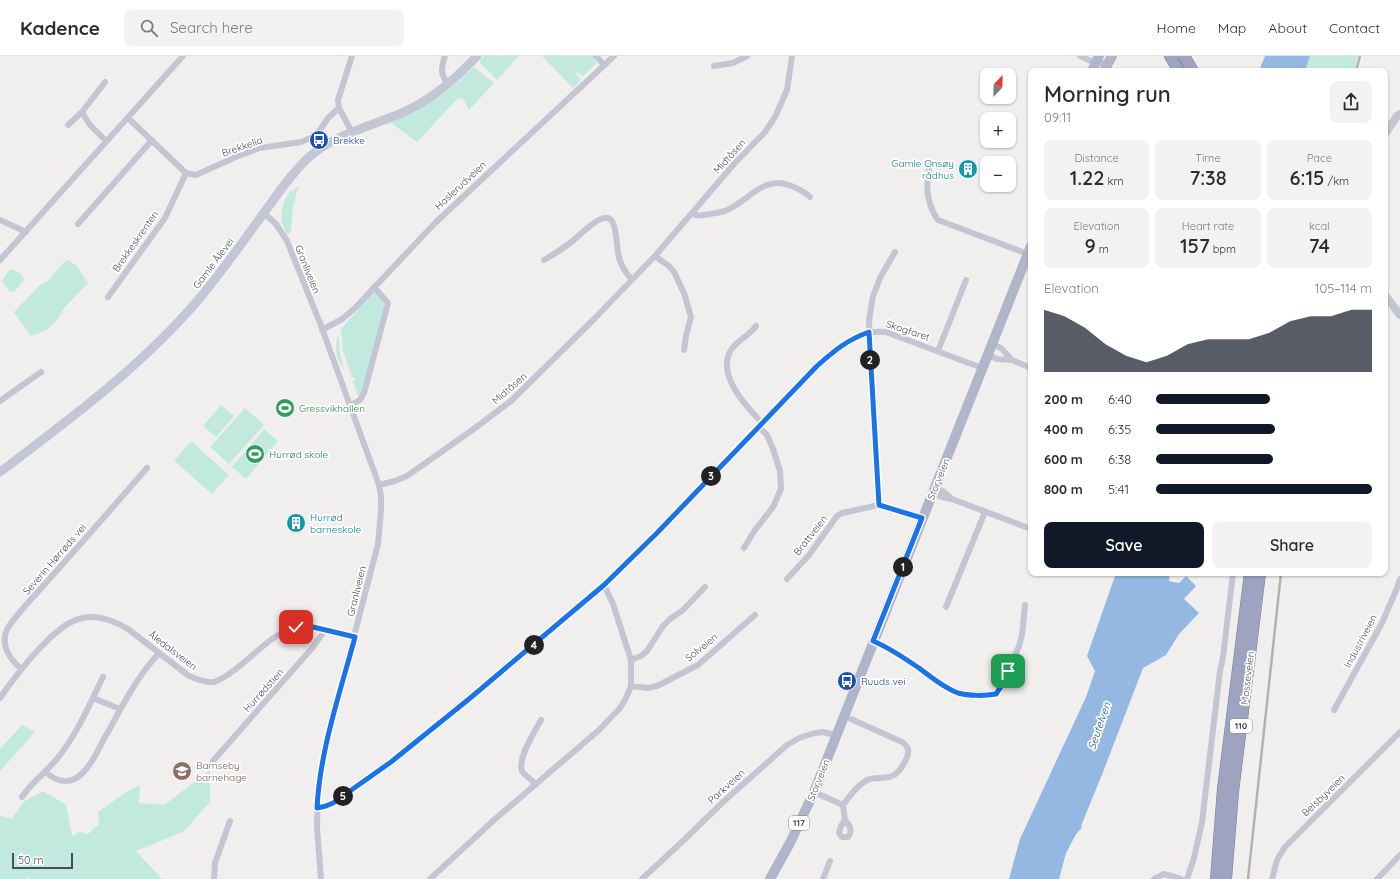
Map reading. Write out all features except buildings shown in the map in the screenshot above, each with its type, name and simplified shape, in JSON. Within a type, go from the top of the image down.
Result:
[{"type":"highway","points":[[1170,56],[1177,68]]},
{"type":"highway","points":[[1177,56],[1184,68]]},
{"type":"highway","points":[[1184,56],[1191,68]]},
{"type":"highway","points":[[1192,56],[1199,68]]},
{"type":"highway","name":"Mosseveien","points":[[1216,879],[1223,789],[1250,576]]},
{"type":"highway","name":"Mosseveien","points":[[1226,879],[1233,792],[1260,576]]},
{"type":"main road","name":"Gamle Ålevei","points":[[0,472],[41,442],[141,359],[169,333],[196,303],[218,275],[287,181],[320,148],[352,132],[399,114],[421,103],[448,84],[477,56]]},
{"type":"main road","name":"Storveien","points":[[770,879],[791,841],[814,792],[1028,253]]},
{"type":"street","points":[[0,260],[183,56]]},
{"type":"street","points":[[352,56],[338,100],[339,108],[352,132]]},
{"type":"street","points":[[445,56],[442,67],[442,78],[448,84]]},
{"type":"street","points":[[596,56],[604,65]]},
{"type":"street","name":"Haslerudveien","points":[[322,330],[342,319],[354,309],[435,223],[614,56]]},
{"type":"street","points":[[714,66],[733,63],[747,56]]},
{"type":"street","name":"Midtåsen","points":[[379,484],[395,481],[407,476],[511,401],[542,372],[632,280],[655,256],[734,164],[765,132],[775,117],[787,90],[792,56]]},
{"type":"street","points":[[1080,56],[1102,62]]},
{"type":"street","points":[[68,125],[82,112],[105,82]]},
{"type":"street","name":"Brekkelia","points":[[186,173],[196,175],[260,148],[301,142],[313,137],[328,118],[339,108]]},
{"type":"street","points":[[82,112],[90,125],[106,141]]},
{"type":"street","points":[[1388,130],[1400,114]]},
{"type":"street","points":[[128,118],[186,173]]},
{"type":"street","points":[[78,224],[152,140]]},
{"type":"street","name":"Storveien","points":[[930,163],[926,184],[927,193],[933,213],[938,220],[1028,250]]},
{"type":"street","name":"Brekkeskrenten","points":[[108,297],[165,218],[186,173]]},
{"type":"street","points":[[692,213],[696,216],[701,216],[730,209],[759,189],[772,183],[781,182],[804,191],[810,197]]},
{"type":"street","name":"Granliveien","points":[[264,213],[276,224],[287,241],[350,405],[379,484],[381,496],[382,510],[378,544],[323,759],[318,789],[317,808],[319,857],[322,879]]},
{"type":"street","points":[[544,260],[570,243],[595,222],[603,218],[608,218],[613,221],[616,227],[620,261],[623,268],[632,280]]},
{"type":"street","points":[[0,220],[26,232]]},
{"type":"street","points":[[879,505],[869,321],[873,296],[881,276],[895,252]]},
{"type":"street","points":[[655,256],[669,266],[674,272],[684,293],[691,317],[684,350]]},
{"type":"street","name":"Skogfaret","points":[[938,351],[966,280]]},
{"type":"street","points":[[350,405],[360,400],[364,393],[388,303],[374,287]]},
{"type":"street","points":[[1388,299],[1400,315]]},
{"type":"street","points":[[744,548],[755,530],[773,507],[781,489],[780,470],[767,435],[741,399],[729,378],[727,371],[726,363],[731,351],[735,345],[752,332],[756,326]]},
{"type":"street","name":"Skogfaret","points":[[317,808],[333,803],[391,762],[469,699],[604,585],[657,533],[795,388],[832,353],[850,340],[869,332],[886,332],[982,368]]},
{"type":"street","points":[[992,344],[1002,348],[1012,360]]},
{"type":"street","points":[[988,355],[997,359],[1012,360],[1028,367]]},
{"type":"street","points":[[0,401],[41,372]]},
{"type":"street","name":"Severin Hørrøds vei","points":[[21,669],[8,654],[4,639],[6,630],[147,468]]},
{"type":"street","points":[[933,490],[944,492],[952,499],[1028,528]]},
{"type":"street","name":"Brattveien","points":[[787,579],[809,555],[837,516],[842,513],[879,505],[922,518]]},
{"type":"street","points":[[946,608],[985,512]]},
{"type":"street","points":[[1187,879],[1194,858],[1202,822],[1233,576]]},
{"type":"street","name":"Industriveien","points":[[1334,710],[1382,623],[1398,588],[1400,579]]},
{"type":"street","points":[[430,879],[599,730],[614,715],[625,700],[631,686],[631,660],[613,604],[604,585]]},
{"type":"street","points":[[631,660],[641,656],[667,622],[683,610],[705,587]]},
{"type":"street","points":[[873,641],[894,651],[951,690],[965,694],[996,694],[1002,685],[1019,646],[1022,635],[1025,605]]},
{"type":"street","name":"Solveien","points":[[631,686],[648,688],[657,686],[698,665],[755,615]]},
{"type":"street","name":"Åledalsveien","points":[[0,698],[21,669],[56,632],[70,622],[81,618],[93,617],[107,619],[120,624],[189,676],[197,680],[212,682],[220,680],[238,668],[278,636],[287,630],[296,627],[303,626],[355,637]]},
{"type":"street","name":"Hurrødstien","points":[[213,761],[314,647],[325,630]]},
{"type":"street","points":[[45,771],[53,778],[60,781],[68,781],[77,777],[86,769],[141,675],[159,653]]},
{"type":"street","points":[[22,797],[30,786],[55,762],[62,752],[80,724],[102,677]]},
{"type":"street","points":[[93,698],[120,709]]},
{"type":"street","points":[[845,820],[844,805],[858,786],[866,780],[893,776],[898,772],[907,759],[909,753],[906,745],[902,742],[851,718]]},
{"type":"street","points":[[536,784],[523,772],[522,761],[541,720]]},
{"type":"street","name":"Parkveien","points":[[642,879],[723,802],[787,745],[799,738],[815,733],[823,732],[836,735]]},
{"type":"street","name":"Belsbyveien","points":[[1272,879],[1277,860],[1285,847],[1400,732]]},
{"type":"street","points":[[814,792],[844,805]]},
{"type":"street","points":[[214,879],[215,863],[230,821]]},
{"type":"street","points":[[1377,879],[1400,855]]},
{"type":"street","points":[[823,879],[830,861]]},
{"type":"street","points":[[1154,879],[1164,874],[1181,879]]},
{"type":"green space","points":[[484,56],[519,56],[497,80],[479,62]]},
{"type":"green space","points":[[542,56],[593,56],[596,63],[583,76],[577,72],[575,73],[580,78],[580,81],[573,88]]},
{"type":"green space","points":[[1310,56],[1358,56],[1355,68],[1306,68]]},
{"type":"green space","points":[[474,67],[494,83],[469,110],[463,99],[458,98],[417,142],[391,123],[435,99]]},
{"type":"green space","points":[[299,187],[293,205],[291,231],[288,235],[281,218],[283,206],[291,190],[292,192]]},
{"type":"green space","points":[[68,260],[77,266],[88,283],[65,307],[57,320],[47,330],[31,336],[14,312],[38,287],[49,280],[63,263]]},
{"type":"green space","points":[[10,269],[20,273],[24,280],[14,292],[9,291],[2,281]]},
{"type":"green space","points":[[374,291],[383,300],[385,308],[361,394],[358,396],[353,381],[355,380],[354,377],[352,378],[343,351],[341,329]]},
{"type":"green space","points":[[337,337],[339,338],[340,354],[344,370],[337,354]]},
{"type":"green space","points":[[221,405],[234,416],[216,437],[203,426]]},
{"type":"green space","points":[[245,408],[264,425],[229,464],[210,447]]},
{"type":"green space","name":"Hurrød skole","points":[[264,429],[278,441],[246,479],[232,467]]},
{"type":"green space","points":[[191,441],[229,475],[212,494],[174,461]]},
{"type":"green space","points":[[22,725],[35,732],[0,771],[0,749]]},
{"type":"green space","points":[[210,770],[210,802],[183,832],[136,851],[162,879],[29,879],[30,875],[26,879],[0,879],[0,815],[12,819],[23,802],[43,791],[66,805],[72,836],[79,832],[88,834],[99,824],[98,812],[126,792],[140,785],[139,803],[164,805]]},
{"type":"water","points":[[1265,56],[1310,56],[1306,68],[1260,68]]},
{"type":"water","name":"Seutelven","points":[[1115,576],[1170,576],[1169,581],[1179,583],[1186,576],[1196,586],[1184,599],[1199,613],[1179,634],[1166,655],[1143,668],[1081,826],[1082,827],[1075,836],[1066,853],[1059,879],[1009,879],[1020,839],[1086,697],[1095,671],[1087,656]]},
{"type":"railway","points":[[1357,68],[1360,56]]},
{"type":"railway","points":[[1248,879],[1281,576]]},
{"type":"place","name":"Brekke","points":[[319,140]]},
{"type":"place","name":"Gamle Onsøy rådhus","points":[[968,169]]},
{"type":"place","name":"Gressvikhallen","points":[[285,408]]},
{"type":"place","name":"Hurrød skole","points":[[255,454]]},
{"type":"place","name":"Hurrød barneskole","points":[[296,523]]},
{"type":"place","name":"Ruuds vei","points":[[847,681]]},
{"type":"place","name":"Bamseby barnehage","points":[[182,771]]},
{"type":"route","points":[[296,627],[313,627],[355,637],[323,759],[318,789],[317,808],[333,803],[391,762],[551,631],[615,575],[817,366],[837,348],[850,340],[869,332],[879,505],[922,518],[873,641],[894,651],[930,677],[951,690],[959,693],[996,694],[1008,671]]}]
